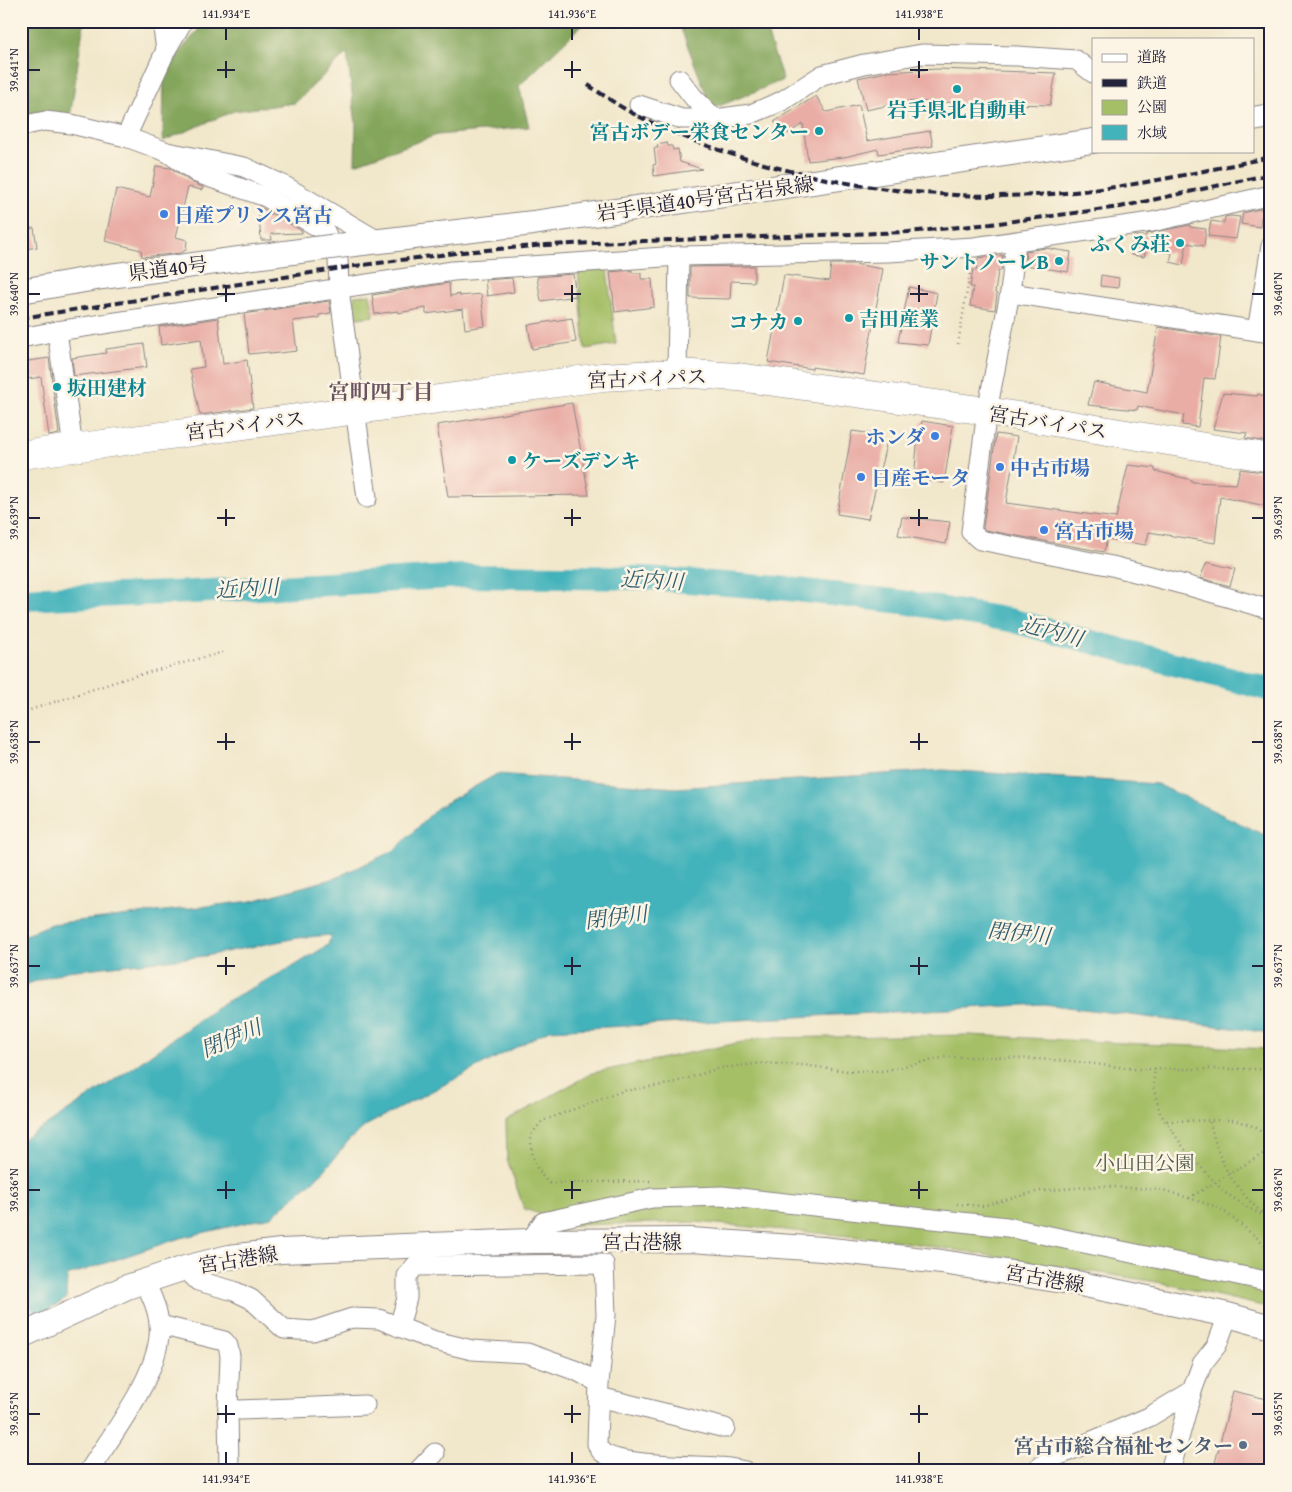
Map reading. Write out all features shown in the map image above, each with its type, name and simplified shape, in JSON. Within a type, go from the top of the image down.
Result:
[{"type":"highway","name":"宮古バイパス","points":[[21,455],[602,377],[677,373],[738,376],[987,412],[1271,458]]},
{"type":"main road","points":[[1254,119],[1271,116]]},
{"type":"main road","name":"岩手県道40号宮古岩泉線","points":[[315,249],[533,223],[1092,141]]},
{"type":"main road","name":"県道40号","points":[[21,291],[102,277],[315,249]]},
{"type":"main road","name":"宮古港線","points":[[21,1336],[128,1287],[185,1268],[230,1257],[281,1251],[530,1241],[691,1240],[822,1248],[942,1262],[1076,1283],[1271,1326]]},
{"type":"street","points":[[162,21],[166,50]]},
{"type":"street","points":[[126,137],[166,50],[183,21]]},
{"type":"street","points":[[639,105],[682,119],[715,119],[751,114],[782,101],[822,75],[864,64],[922,54],[1017,56],[1076,60],[1092,73]]},
{"type":"street","points":[[679,79],[694,98],[715,119]]},
{"type":"street","points":[[21,126],[45,121],[71,124],[126,137],[167,152],[244,167],[283,184],[378,241]]},
{"type":"street","points":[[167,152],[197,173],[266,197],[325,231],[338,259],[339,289],[367,498]]},
{"type":"street","points":[[21,338],[453,271],[679,256],[888,252],[974,248],[1152,222],[1271,195]]},
{"type":"street","points":[[1016,242],[1010,292],[987,412],[971,532],[980,540],[1112,566],[1271,610]]},
{"type":"street","points":[[1010,292],[1264,332],[1271,246]]},
{"type":"street","points":[[677,373],[679,256]]},
{"type":"street","points":[[57,331],[72,448]]},
{"type":"street","points":[[530,1241],[543,1222],[652,1198],[722,1196],[1007,1227],[1271,1282]]},
{"type":"street","points":[[399,1327],[407,1298],[407,1276],[415,1266],[604,1264],[606,1316],[599,1390],[597,1444],[608,1464],[640,1463],[667,1466],[720,1467],[745,1471]]},
{"type":"street","points":[[185,1268],[198,1282],[234,1291],[251,1299],[284,1329],[314,1331],[352,1318],[380,1319],[436,1341],[472,1350],[527,1353],[578,1371],[599,1390],[725,1428]]},
{"type":"street","points":[[89,1471],[143,1385],[157,1351],[160,1325],[153,1296],[144,1281]]},
{"type":"street","points":[[1170,1471],[1192,1391],[1202,1364],[1216,1345],[1228,1315]]},
{"type":"street","points":[[160,1325],[224,1341],[228,1346],[230,1356],[228,1408],[229,1471]]},
{"type":"street","points":[[1035,1471],[1050,1459],[1149,1416],[1192,1391]]},
{"type":"street","points":[[228,1408],[240,1410],[365,1405]]},
{"type":"street","points":[[418,1471],[435,1453]]},
{"type":"path","points":[[958,344],[974,248]]},
{"type":"path","points":[[21,713],[124,679],[224,652]]},
{"type":"path","points":[[652,1181],[549,1183],[540,1175],[531,1153],[530,1135],[542,1121],[622,1090],[670,1084],[720,1068],[764,1063],[803,1065],[846,1071],[883,1071],[946,1057],[1000,1057],[1071,1061],[1134,1069],[1271,1068]]},
{"type":"path","points":[[1155,1068],[1153,1086],[1160,1113],[1186,1151],[1224,1192],[1270,1219]]},
{"type":"path","points":[[1167,1122],[1235,1120],[1256,1127],[1271,1142]]},
{"type":"path","points":[[1210,1122],[1223,1164],[1254,1205],[1270,1219]]},
{"type":"path","points":[[1189,1198],[1271,1148]]},
{"type":"path","points":[[953,1204],[982,1206],[1039,1191],[1098,1186],[1163,1190],[1220,1208],[1271,1249]]},
{"type":"green space","points":[[21,21],[84,21],[70,118],[21,125]]},
{"type":"green space","points":[[206,21],[586,21],[519,86],[529,127],[437,135],[355,164],[356,124],[347,53],[295,103],[234,111],[163,141],[164,70]]},
{"type":"green space","points":[[678,21],[763,21],[783,80],[712,109]]},
{"type":"green space","points":[[1157,21],[1271,21],[1271,27],[1161,26]]},
{"type":"green space","points":[[607,269],[616,344],[585,349],[578,271]]},
{"type":"green space","points":[[370,294],[374,316],[357,318],[354,296]]},
{"type":"green space","name":"小山田公園","points":[[970,1035],[1271,1049],[1271,1308],[1163,1283],[892,1240],[696,1222],[575,1225],[524,1209],[507,1159],[506,1121],[592,1073],[762,1038]]},
{"type":"water","name":"閉伊川","points":[[943,770],[1157,784],[1271,838],[1271,1033],[1044,1004],[549,1030],[367,1125],[350,1139],[324,1171],[271,1217],[180,1238],[67,1276],[66,1299],[37,1317],[23,1294],[21,1294],[21,1140],[50,1123],[135,1066],[223,1003],[294,966],[328,945],[331,935],[297,938],[205,956],[67,971],[21,986],[21,937],[51,924],[252,901],[335,878],[395,850],[437,808],[497,774],[676,788]]},
{"type":"building","name":"岩手県北自動車","points":[[938,69],[1056,73],[1050,105],[894,101],[895,104],[866,110],[858,78],[886,72]]},
{"type":"building","points":[[816,96],[826,112],[859,105],[867,141],[930,131],[933,146],[879,154],[878,149],[844,157],[808,161],[803,124],[787,134],[774,122]]},
{"type":"building","points":[[667,143],[668,146],[672,146],[673,150],[678,149],[680,162],[702,169],[654,176],[653,165],[656,164],[654,148],[658,148],[657,145]]},
{"type":"building","name":"日産プリンス宮古","points":[[156,166],[171,168],[191,182],[203,187],[202,190],[188,187],[176,237],[187,240],[186,250],[181,253],[142,257],[141,250],[105,241],[116,189],[150,197]]},
{"type":"building","points":[[258,206],[267,211],[268,214],[273,214],[302,231],[302,233],[271,234],[272,240],[261,240]]},
{"type":"building","points":[[1268,207],[1266,218],[1261,217],[1260,227],[1241,224],[1243,213]]},
{"type":"building","points":[[1225,217],[1240,217],[1236,239],[1208,236],[1211,221],[1224,223]]},
{"type":"building","points":[[1190,225],[1190,227],[1206,229],[1204,246],[1187,243],[1183,265],[1170,262],[1172,253],[1146,249],[1144,257],[1131,255],[1133,236],[1146,236],[1146,234]]},
{"type":"building","points":[[34,228],[37,247],[26,249],[24,229]]},
{"type":"building","points":[[1045,248],[1071,252],[1068,272],[1025,265],[1026,251]]},
{"type":"building","points":[[1003,255],[1001,271],[998,271],[995,310],[970,306],[973,287],[970,287],[973,270],[976,271],[978,258]]},
{"type":"building","points":[[831,264],[854,264],[883,269],[864,375],[768,362],[784,275],[829,281]]},
{"type":"building","points":[[754,266],[754,282],[731,281],[730,299],[690,298],[690,267]]},
{"type":"building","points":[[632,270],[632,273],[641,273],[641,279],[652,279],[654,307],[615,312],[610,272]]},
{"type":"building","points":[[573,274],[576,296],[541,301],[537,277]]},
{"type":"building","points":[[1101,275],[1119,278],[1118,288],[1100,286]]},
{"type":"building","points":[[512,278],[514,292],[487,296],[485,280]]},
{"type":"building","points":[[449,283],[450,296],[481,294],[485,326],[465,329],[463,309],[426,314],[426,308],[398,313],[398,311],[375,314],[372,295]]},
{"type":"building","points":[[909,287],[937,293],[928,345],[898,342]]},
{"type":"building","points":[[329,301],[331,313],[319,315],[319,318],[293,321],[297,351],[249,354],[244,314]]},
{"type":"building","points":[[218,318],[223,364],[247,360],[253,408],[200,415],[190,369],[204,367],[201,339],[161,345],[159,327]]},
{"type":"building","points":[[572,318],[576,342],[532,349],[528,325]]},
{"type":"building","points":[[1158,327],[1221,337],[1215,379],[1204,378],[1198,427],[1182,425],[1184,415],[1138,406],[1137,410],[1088,405],[1094,382],[1147,392]]},
{"type":"building","points":[[144,344],[147,367],[74,376],[72,358],[106,353],[106,349]]},
{"type":"building","points":[[49,358],[59,434],[49,436],[41,377],[21,380],[21,362]]},
{"type":"building","points":[[1223,393],[1257,396],[1258,394],[1271,398],[1267,442],[1245,438],[1247,433],[1213,429]]},
{"type":"building","name":"ケーズデンキ","points":[[572,403],[589,495],[448,497],[437,425]]},
{"type":"building","points":[[922,421],[953,426],[944,483],[914,479],[917,446]]},
{"type":"building","name":"日産モータ","points":[[852,431],[881,435],[887,441],[868,519],[837,514]]},
{"type":"building","points":[[996,434],[1017,437],[1006,503],[1116,518],[1128,465],[1155,468],[1155,471],[1192,480],[1192,482],[1236,484],[1240,469],[1271,473],[1271,489],[1267,506],[1220,497],[1215,543],[1149,532],[1146,545],[1107,539],[1104,552],[985,530],[983,528]]},
{"type":"building","points":[[902,517],[950,522],[946,544],[898,535]]},
{"type":"building","points":[[1207,562],[1235,569],[1230,586],[1200,578]]},
{"type":"building","points":[[1233,1391],[1271,1400],[1271,1471],[1213,1471]]},
{"type":"waterway","name":"近内川","points":[[21,599],[193,592],[465,576],[648,578],[779,588],[903,602],[1010,620],[1271,690]]},
{"type":"railway","points":[[588,85],[632,113],[684,137],[740,157],[797,173],[856,184],[916,192],[976,196],[1035,195],[1092,190],[1159,180],[1271,157]]},
{"type":"railway","points":[[21,318],[355,266],[463,252],[547,245],[908,232],[991,224],[1120,207],[1271,174]]},
{"type":"place","name":"岩手県北自動車","points":[[957,89]]},
{"type":"place","name":"宮古ボデー栄食センター","points":[[819,131]]},
{"type":"place","name":"日産プリンス宮古","points":[[164,214]]},
{"type":"place","name":"ふくみ荘","points":[[1180,243]]},
{"type":"place","name":"サントノーレB","points":[[1059,261]]},
{"type":"place","name":"吉田産業","points":[[849,318]]},
{"type":"place","name":"コナカ","points":[[798,321]]},
{"type":"place","name":"坂田建材","points":[[57,387]]},
{"type":"place","name":"ホンダ","points":[[935,436]]},
{"type":"place","name":"ケーズデンキ","points":[[512,460]]},
{"type":"place","name":"中古市場","points":[[1000,467]]},
{"type":"place","name":"日産モータ","points":[[861,477]]},
{"type":"place","name":"宮古市場","points":[[1044,530]]},
{"type":"place","name":"宮古市総合福祉センター","points":[[1243,1445]]},
{"type":"district","name":"宮町四丁目","points":[[381,391]]}]
